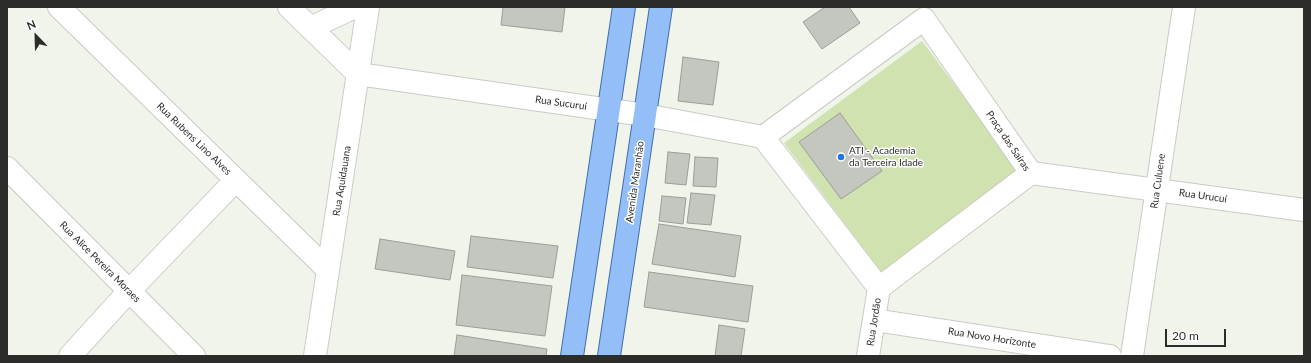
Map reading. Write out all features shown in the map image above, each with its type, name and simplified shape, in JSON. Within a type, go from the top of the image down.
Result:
[{"type":"main road","points":[[572,356],[624,7]]},
{"type":"main road","name":"Avenida Maranhão","points":[[609,356],[661,7]]},
{"type":"street","name":"Rua Rubens Lino Alves","points":[[59,7],[328,270]]},
{"type":"street","points":[[289,7],[358,74]]},
{"type":"street","points":[[310,28],[355,7]]},
{"type":"street","name":"Rua Aquidauana","points":[[315,356],[368,7]]},
{"type":"street","name":"Rua Culuene","points":[[1132,356],[1184,7]]},
{"type":"street","name":"Praça das Saíras","points":[[763,137],[925,13],[1031,173],[879,288]]},
{"type":"street","name":"Rua Sucuruí","points":[[358,74],[645,115],[763,137]]},
{"type":"street","points":[[763,137],[879,288]]},
{"type":"street","name":"Rua Alice Pereira Moraes","points":[[7,168],[194,356]]},
{"type":"street","name":"Rua Urucuí","points":[[1031,173],[1304,210]]},
{"type":"street","points":[[70,356],[129,291],[236,180]]},
{"type":"street","name":"Rua Jordão","points":[[868,356],[879,288]]},
{"type":"street","name":"Rua Novo Horizonte","points":[[874,320],[1110,356]]},
{"type":"green space","points":[[922,41],[1022,175],[885,277],[784,143]]},
{"type":"building","points":[[503,7],[565,7],[562,32],[501,25]]},
{"type":"building","points":[[825,7],[849,7],[860,23],[822,49],[803,22]]},
{"type":"building","points":[[683,57],[719,62],[713,105],[678,101]]},
{"type":"building","name":"ATI - Academia da Terceira Idade","points":[[840,113],[882,171],[841,199],[799,142]]},
{"type":"building","points":[[668,152],[690,154],[686,185],[665,183]]},
{"type":"building","points":[[695,157],[718,158],[716,187],[693,186]]},
{"type":"building","points":[[691,193],[715,195],[711,225],[687,223]]},
{"type":"building","points":[[662,196],[686,198],[683,224],[659,221]]},
{"type":"building","points":[[659,224],[741,236],[735,277],[652,264]]},
{"type":"building","points":[[471,236],[558,246],[553,278],[467,267]]},
{"type":"building","points":[[380,239],[455,251],[450,280],[375,269]]},
{"type":"building","points":[[649,272],[753,286],[748,322],[644,307]]},
{"type":"building","points":[[462,275],[552,286],[545,336],[456,325]]},
{"type":"building","points":[[719,325],[745,329],[741,356],[715,356]]},
{"type":"building","points":[[457,335],[547,349],[546,356],[454,356]]},
{"type":"place","name":"ATI - Academia da Terceira Idade","points":[[841,157]]}]
